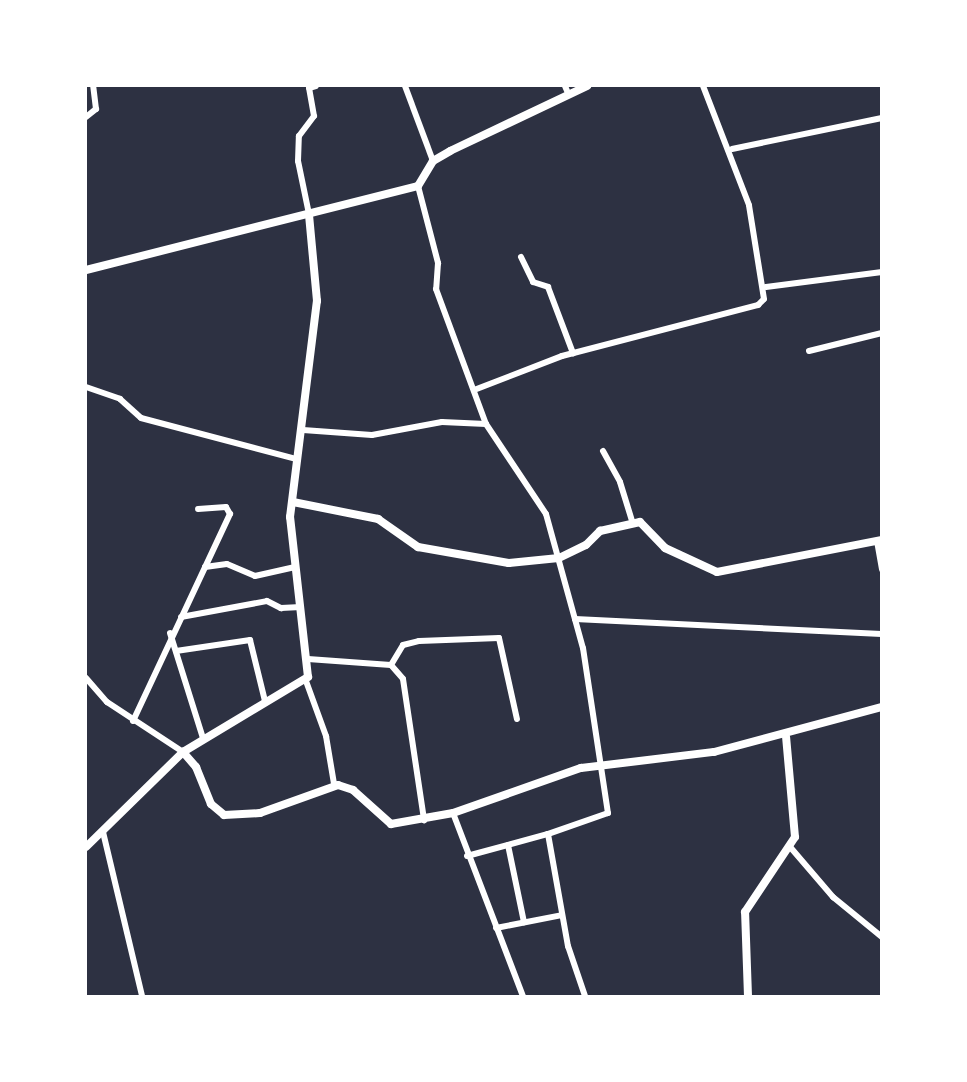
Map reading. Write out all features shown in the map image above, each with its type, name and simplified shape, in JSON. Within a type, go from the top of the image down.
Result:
[{"type":"street","points":[[86,117],[96,109],[93,86]]},
{"type":"street","points":[[311,86],[314,116],[299,136],[298,161],[309,214],[317,301],[303,430],[296,459],[293,502],[295,567],[308,659],[306,681],[326,736],[334,784]]},
{"type":"street","points":[[405,86],[433,161]]},
{"type":"street","points":[[86,270],[418,186],[433,161],[566,89],[587,86]]},
{"type":"street","points":[[474,390],[573,353],[758,305],[766,287],[732,149],[706,86]]},
{"type":"street","points":[[732,149],[882,118]]},
{"type":"street","points":[[418,186],[438,263],[436,289],[486,424],[511,470],[536,493],[559,558],[575,619],[600,766],[605,817],[467,856]]},
{"type":"street","points":[[522,257],[532,282],[548,287],[573,353]]},
{"type":"street","points":[[766,287],[882,272]]},
{"type":"street","points":[[809,351],[882,333]]},
{"type":"street","points":[[86,387],[120,399],[141,418],[296,459]]},
{"type":"street","points":[[303,430],[372,435],[442,422],[486,424]]},
{"type":"street","points":[[603,451],[620,482],[633,524]]},
{"type":"street","points":[[293,502],[378,519],[418,547],[509,563],[559,558],[586,545],[600,531],[633,524],[646,525],[665,548],[717,572],[795,559],[861,539],[879,540],[882,570]]},
{"type":"street","points":[[133,721],[156,676],[170,633],[181,617],[230,510],[198,509]]},
{"type":"street","points":[[205,567],[227,564],[255,576],[295,567]]},
{"type":"street","points":[[181,617],[267,601],[281,608],[301,607]]},
{"type":"street","points":[[575,619],[882,634]]},
{"type":"street","points":[[170,633],[203,738]]},
{"type":"street","points":[[391,665],[404,645],[418,641],[499,638],[517,719]]},
{"type":"street","points":[[176,651],[250,640],[265,701]]},
{"type":"street","points":[[308,659],[391,665],[403,679],[424,821]]},
{"type":"street","points":[[86,678],[133,721],[183,752],[196,767],[210,804],[224,816],[260,813],[334,784],[348,787],[391,824],[424,821],[453,813],[600,766],[714,752],[786,737],[882,707]]},
{"type":"street","points":[[86,847],[183,752],[265,701],[306,681]]},
{"type":"street","points":[[748,996],[745,912],[792,848],[797,811],[786,737]]},
{"type":"street","points":[[453,813],[467,856],[523,996]]},
{"type":"street","points":[[103,832],[142,996]]},
{"type":"street","points":[[548,834],[562,915],[585,996]]},
{"type":"street","points":[[508,845],[524,922]]},
{"type":"street","points":[[792,848],[827,891],[882,937]]},
{"type":"street","points":[[496,928],[562,915]]}]
